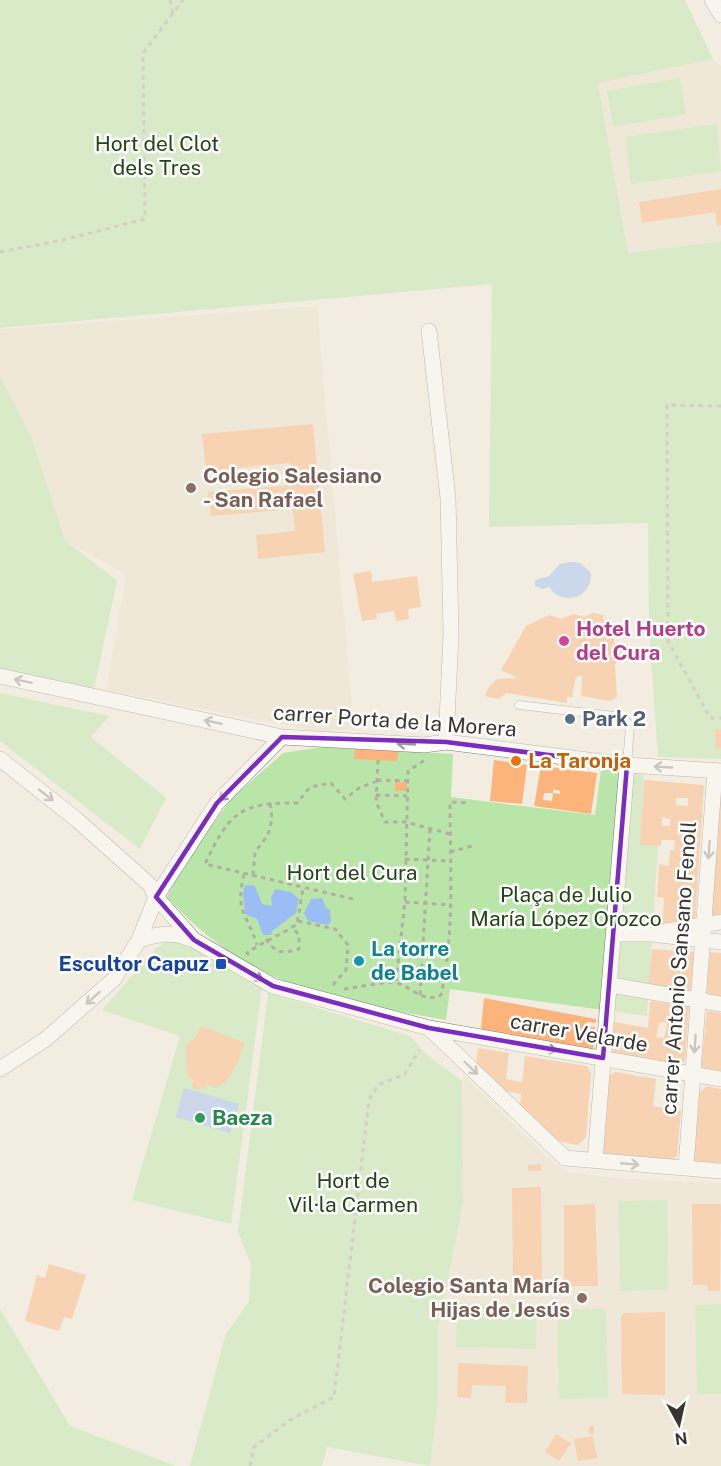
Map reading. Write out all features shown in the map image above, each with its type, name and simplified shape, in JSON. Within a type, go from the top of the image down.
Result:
[{"type":"street","points":[[712,0],[721,15]]},
{"type":"street","points":[[429,331],[448,498],[451,634],[446,741]]},
{"type":"street","name":"carrer Porta de la Morera","points":[[0,676],[282,737],[427,744],[446,741],[627,765],[718,771]]},
{"type":"street","points":[[0,1069],[46,1039],[114,979],[139,940],[156,897],[217,803],[282,737]]},
{"type":"street","points":[[0,759],[76,819],[150,885],[156,897],[194,940]]},
{"type":"street","points":[[595,1161],[627,765]]},
{"type":"street","name":"carrer Antonio Sansano Fenoll","points":[[686,1168],[702,941],[718,771]]},
{"type":"street","points":[[651,934],[721,922]]},
{"type":"street","points":[[139,940],[160,934],[178,933],[194,940]]},
{"type":"street","points":[[615,934],[651,934],[721,942]]},
{"type":"street","name":"carrer Velarde","points":[[194,940],[273,986],[429,1028],[721,1079]]},
{"type":"street","points":[[611,985],[721,1004]]},
{"type":"street","points":[[429,1028],[565,1158],[721,1171]]},
{"type":"lane","points":[[519,705],[622,717],[630,725],[627,765]]},
{"type":"path","points":[[170,0],[173,14]]},
{"type":"path","points":[[0,252],[63,240],[145,219],[143,53],[183,0]]},
{"type":"path","points":[[721,406],[668,405],[668,641],[710,718],[721,718]]},
{"type":"path","points":[[396,982],[405,902],[408,771],[426,760],[427,744]]},
{"type":"path","points":[[378,760],[376,802],[385,822],[406,822],[450,834]]},
{"type":"path","points":[[353,899],[205,864],[219,833],[242,810],[270,802],[297,803],[310,787],[331,783],[345,799],[359,788],[377,780],[408,781]]},
{"type":"path","points":[[376,795],[407,796]]},
{"type":"path","points":[[253,875],[255,852],[268,836],[272,819],[270,802]]},
{"type":"path","points":[[298,921],[335,929],[348,945],[346,970],[329,990],[396,982],[420,995],[434,998],[441,995],[447,964],[452,905],[450,802],[468,803]]},
{"type":"path","points":[[420,995],[430,828]]},
{"type":"path","points":[[450,852],[472,846]]},
{"type":"path","points":[[405,859],[450,861]]},
{"type":"path","points":[[244,873],[239,894],[241,913],[252,930],[257,945]]},
{"type":"path","points":[[252,959],[247,953],[266,939],[281,935],[298,921],[303,887]]},
{"type":"path","points":[[405,902],[452,905]]},
{"type":"path","points":[[266,939],[275,951],[284,954],[299,949],[299,935],[292,927]]},
{"type":"path","points":[[250,1466],[254,1447],[290,1420],[334,1397],[369,1100],[378,1085],[405,1074],[419,1050]]},
{"type":"highlighted area","points":[[282,737],[446,742],[627,765],[603,1058],[429,1028],[273,986],[194,940],[156,897],[217,803]]},
{"type":"shaded area","points":[[713,59],[721,66],[721,241],[628,253],[598,82]]},
{"type":"shaded area","name":"Colegio Salesiano - San Rafael","points":[[317,306],[354,730],[315,731],[106,690],[126,575],[65,540],[31,436],[0,376],[0,329]]},
{"type":"shaded area","name":"Colegio Santa María Hijas de Jesús","points":[[463,1074],[547,1157],[568,1172],[613,1178],[721,1183],[721,1466],[430,1466],[438,1400],[438,1329],[463,1203],[461,1139]]},
{"type":"green space","name":"Hort del Clot dels Tres","points":[[0,0],[685,0],[713,59],[598,83],[628,253],[721,241],[721,759],[658,757],[649,629],[648,523],[489,527],[492,284],[0,328]]},
{"type":"green space","points":[[680,78],[686,114],[613,127],[607,91]]},
{"type":"green space","points":[[717,124],[721,171],[631,184],[625,137]]},
{"type":"green space","points":[[0,376],[31,436],[65,540],[117,581],[94,689],[0,677]]},
{"type":"green space","points":[[0,693],[109,716],[91,737],[166,798],[140,849],[0,741]]},
{"type":"green space","name":"Hort del Cura","points":[[322,747],[453,754],[451,797],[595,815],[601,770],[644,775],[640,844],[658,846],[647,1016],[450,989],[446,1020],[366,1005],[329,996],[261,970],[229,951],[198,927],[167,897],[185,862],[232,798],[283,753]]},
{"type":"green space","name":"Baeza","points":[[175,937],[262,987],[231,1224],[132,1200],[180,1036],[102,1010],[157,947]]},
{"type":"green space","name":"Hort de Vil·la Carmen","points":[[268,993],[410,1036],[426,1054],[462,1081],[463,1203],[438,1329],[438,1400],[430,1466],[327,1447],[322,1466],[190,1466],[226,1334],[249,1301],[251,1265],[238,1232]]},
{"type":"green space","points":[[667,1200],[668,1290],[620,1291],[618,1201]]},
{"type":"green space","points":[[457,1303],[537,1305],[536,1349],[456,1347]]},
{"type":"green space","points":[[721,1304],[721,1394],[697,1394],[695,1305]]},
{"type":"green space","points":[[0,1309],[70,1426],[176,1466],[0,1466]]},
{"type":"green space","points":[[558,1309],[606,1309],[608,1398],[559,1399]]},
{"type":"water","points":[[580,563],[591,573],[590,581],[583,593],[571,598],[564,597],[557,595],[550,587],[543,589],[535,586],[535,580],[549,576],[560,564]]},
{"type":"water","points":[[245,885],[255,886],[262,904],[272,906],[271,898],[275,889],[291,892],[299,899],[296,913],[272,931],[271,935],[263,935],[257,919],[245,914],[243,893]]},
{"type":"water","points":[[322,898],[326,908],[330,910],[331,922],[328,925],[308,921],[304,913],[311,899]]},
{"type":"water","points":[[184,1088],[239,1104],[230,1133],[176,1117]]},
{"type":"building","points":[[721,189],[721,225],[717,226],[715,212],[642,223],[639,202]]},
{"type":"building","points":[[313,424],[325,552],[258,559],[256,535],[295,531],[293,509],[211,516],[208,492],[292,485],[290,463],[206,471],[202,434]]},
{"type":"building","points":[[371,571],[372,582],[417,576],[421,607],[408,609],[409,619],[396,621],[394,611],[376,614],[377,619],[362,621],[353,574]]},
{"type":"building","points":[[593,613],[603,615],[604,623],[613,631],[614,642],[622,646],[624,656],[615,664],[617,697],[610,701],[581,696],[582,675],[576,677],[572,698],[567,696],[567,703],[507,693],[498,699],[485,696],[489,687],[497,679],[518,678],[501,670],[526,626],[549,615],[561,619],[574,614],[584,617]]},
{"type":"building","points":[[715,729],[721,729],[721,749],[715,749]]},
{"type":"building","points":[[355,749],[398,751],[397,761],[354,759]]},
{"type":"building","points":[[494,760],[527,765],[522,804],[490,801]]},
{"type":"building","points":[[541,766],[597,773],[591,814],[534,806]],"holes":[[[553,789],[560,791],[560,794],[553,793]],[[544,793],[553,793],[552,801],[543,800]]]},
{"type":"building","points":[[644,780],[704,785],[695,922],[655,927],[656,916],[663,916],[664,898],[657,897],[659,864],[669,866],[670,850],[674,850],[675,840],[661,840],[661,846],[640,845]],"holes":[[[676,798],[688,798],[688,806],[676,805]],[[662,817],[670,819],[670,826],[662,826]]]},
{"type":"building","points":[[395,782],[407,783],[407,791],[395,791]]},
{"type":"building","points":[[721,784],[721,918],[711,917]]},
{"type":"building","points":[[652,949],[694,952],[690,996],[648,989]]},
{"type":"building","points":[[710,952],[721,953],[721,1002],[705,997]]},
{"type":"building","points":[[484,998],[596,1019],[596,1023],[587,1022],[586,1026],[595,1027],[593,1050],[481,1029]]},
{"type":"building","points":[[650,1001],[689,1006],[685,1060],[681,1065],[611,1053],[614,1022],[648,1028]],"holes":[[[660,1022],[667,1023],[664,1038],[656,1037]]]},
{"type":"building","points":[[707,1011],[721,1013],[721,1071],[701,1067]]},
{"type":"building","points":[[201,1026],[245,1043],[236,1066],[226,1082],[215,1088],[206,1084],[205,1088],[201,1087],[197,1091],[191,1086],[194,1081],[187,1075],[186,1045],[196,1037]]},
{"type":"building","points":[[478,1048],[509,1053],[506,1079],[522,1082],[525,1056],[587,1066],[591,1073],[586,1137],[578,1145],[552,1140],[520,1109],[521,1094],[505,1091],[476,1066]]},
{"type":"building","points":[[615,1072],[656,1079],[653,1106],[681,1110],[677,1156],[671,1161],[602,1156],[609,1076]]},
{"type":"building","points":[[707,1086],[721,1089],[721,1165],[693,1163],[699,1093]]},
{"type":"building","points":[[541,1164],[541,1171],[528,1171],[528,1165]]},
{"type":"building","points":[[541,1187],[542,1286],[513,1287],[512,1188]]},
{"type":"building","points":[[595,1204],[598,1286],[564,1286],[564,1205]]},
{"type":"building","points":[[692,1204],[721,1204],[720,1291],[708,1291],[707,1285],[693,1285]]},
{"type":"building","points":[[49,1264],[86,1275],[72,1319],[64,1317],[59,1331],[25,1321],[37,1275],[45,1278]]},
{"type":"building","points":[[665,1312],[665,1395],[622,1394],[621,1316],[624,1313]]},
{"type":"building","points":[[458,1363],[528,1366],[527,1403],[505,1403],[506,1386],[472,1385],[471,1398],[457,1397]]},
{"type":"building","points":[[589,1426],[594,1426],[594,1434],[589,1434]]},
{"type":"building","points":[[556,1434],[571,1443],[559,1461],[545,1452]]},
{"type":"building","points":[[593,1436],[597,1458],[578,1461],[574,1439]]},
{"type":"place","name":"Colegio Salesiano - San Rafael","points":[[191,488]]},
{"type":"place","name":"Hotel Huerto del Cura","points":[[564,641]]},
{"type":"place","name":"Park 2","points":[[570,719]]},
{"type":"place","name":"La Taronja","points":[[516,761]]},
{"type":"place","name":"La torre de Babel","points":[[359,961]]},
{"type":"place","name":"Escultor Capuz","points":[[221,964]]},
{"type":"place","name":"Baeza","points":[[200,1118]]},
{"type":"place","name":"Colegio Santa María Hijas de Jesús","points":[[582,1298]]},
{"type":"park label","name":"Plaça de Julio María López Orozco","points":[[566,907]]}]
